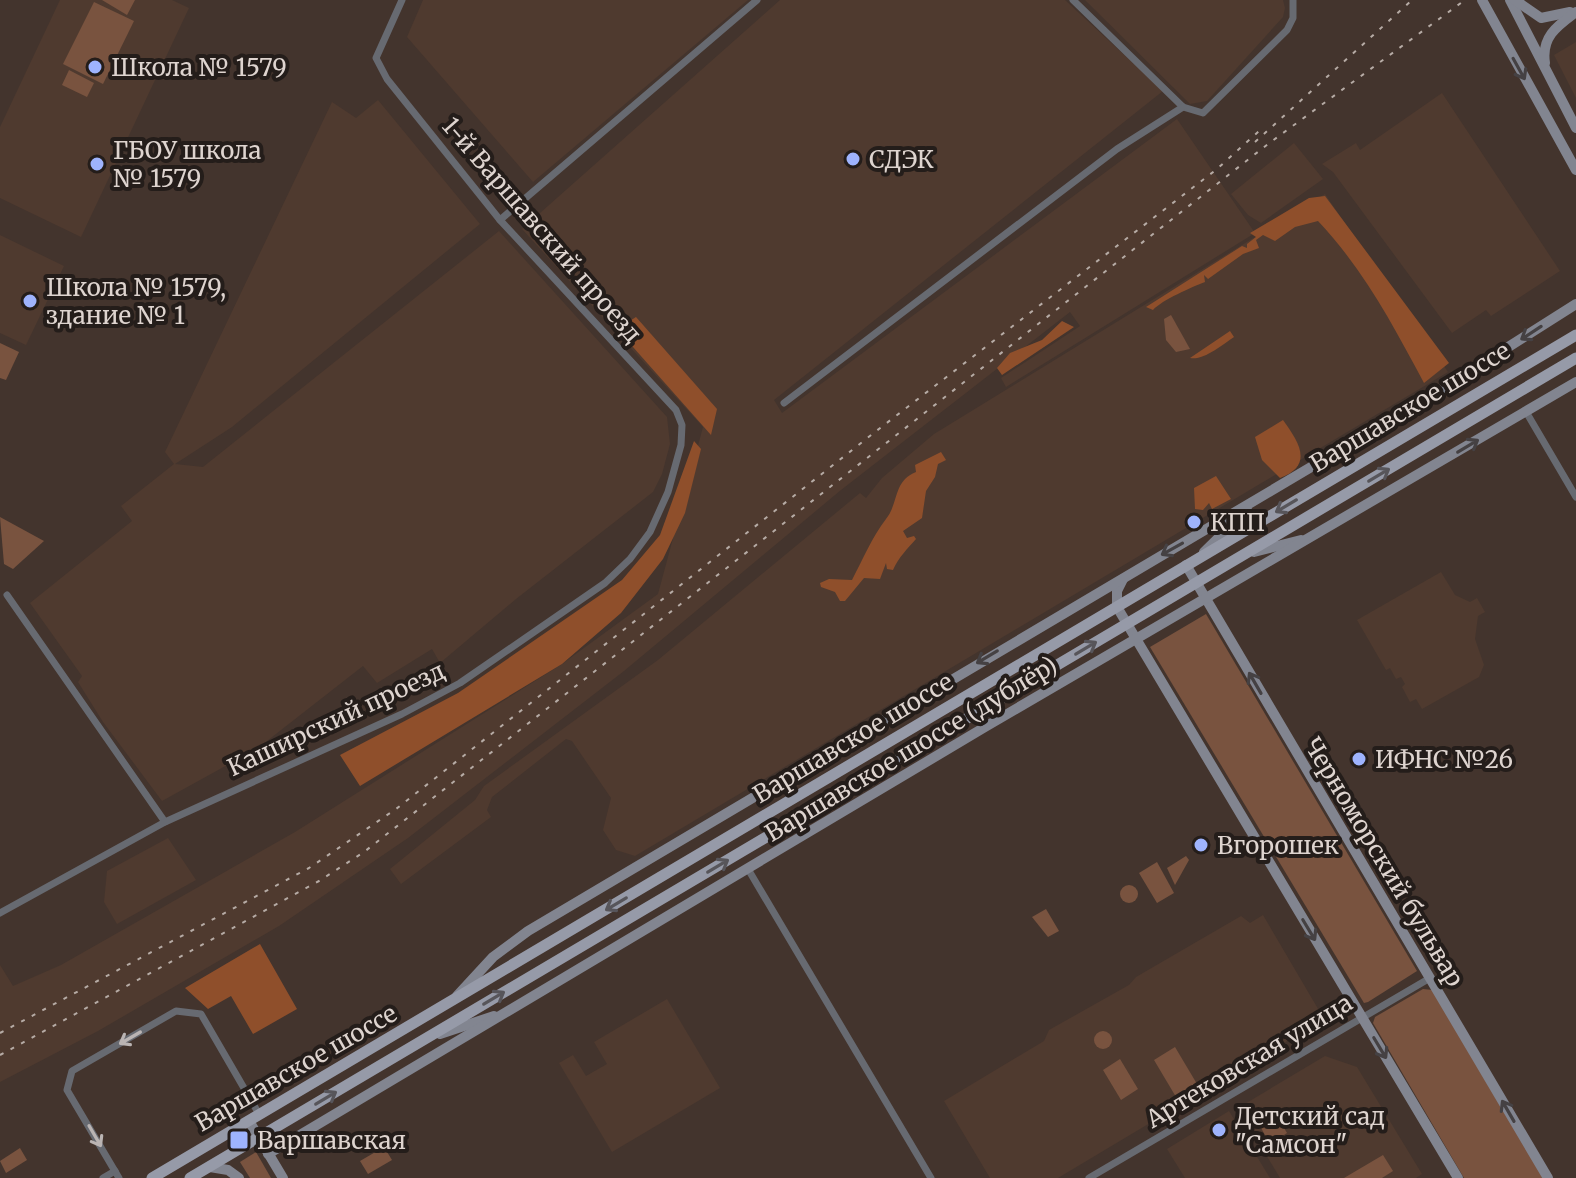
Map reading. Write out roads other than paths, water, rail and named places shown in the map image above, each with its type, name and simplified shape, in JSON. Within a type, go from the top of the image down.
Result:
[{"type":"main road","name":"Варшавское шоссе","points":[[152,1178],[1576,335]]},
{"type":"main road","name":"Варшавское шоссе","points":[[190,1178],[1576,358]]},
{"type":"street","name":"1-й Варшавский проезд","points":[[402,0],[376,58],[387,79],[500,220],[676,410],[682,425]]},
{"type":"street","points":[[500,220],[757,0]]},
{"type":"street","points":[[1073,0],[1183,107],[1203,113],[1287,30],[1293,18],[1293,0]]},
{"type":"street","points":[[1482,0],[1576,170]]},
{"type":"street","points":[[1512,0],[1541,18],[1576,11]]},
{"type":"street","points":[[1512,0],[1576,128]]},
{"type":"street","points":[[1548,76],[1544,55],[1546,42],[1555,28],[1576,11]]},
{"type":"street","points":[[784,403],[1117,149],[1183,107]]},
{"type":"street","name":"Варшавское шоссе (дублёр)","points":[[453,1001],[493,957],[528,931],[1469,374],[1574,307]]},
{"type":"street","name":"Варшавское шоссе (дублёр)","points":[[268,1154],[1135,638],[1574,383]]},
{"type":"street","points":[[1525,410],[1576,497]]},
{"type":"street","name":"Каширский проезд","points":[[0,913],[165,822],[402,714],[460,683],[605,583],[630,559],[650,532],[668,492],[682,425]]},
{"type":"street","points":[[1191,562],[1264,496]]},
{"type":"street","points":[[1239,558],[1311,538]]},
{"type":"street","name":"Черноморский бульвар","points":[[1191,562],[1196,583],[1548,1178]]},
{"type":"street","points":[[1127,574],[1117,591],[1117,607],[1458,1178]]},
{"type":"street","points":[[7,595],[165,822]]},
{"type":"street","points":[[748,869],[931,1178]]},
{"type":"street","name":"Артековская улица","points":[[1089,1178],[1430,978]]},
{"type":"street","points":[[427,1038],[516,1008]]},
{"type":"street","points":[[103,1178],[117,1174],[67,1090],[72,1071],[176,1011],[201,1014],[254,1117],[259,1138],[283,1178]]},
{"type":"street","points":[[210,1167],[228,1170],[235,1177]]},
{"type":"railway","points":[[1255,142],[1412,0]]},
{"type":"railway","points":[[0,1055],[319,881],[364,852],[1268,144],[1465,0]]},
{"type":"railway","points":[[0,1033],[309,868],[396,809],[875,432],[1217,169],[1259,131]]},
{"type":"place","name":"Школа № 1579","points":[[95,67]]},
{"type":"place","name":"СДЭК","points":[[853,159]]},
{"type":"place","name":"ГБОУ школа № 1579","points":[[97,164]]},
{"type":"place","name":"Школа № 1579, здание № 1","points":[[30,301]]},
{"type":"place","name":"КПП","points":[[1194,522]]},
{"type":"place","name":"ИФНС №26","points":[[1359,759]]},
{"type":"place","name":"Вгорошек","points":[[1201,845]]},
{"type":"place","name":"Детский сад \"Самсон\"","points":[[1219,1130]]},
{"type":"place","name":"Варшавская","points":[[239,1140]]}]
